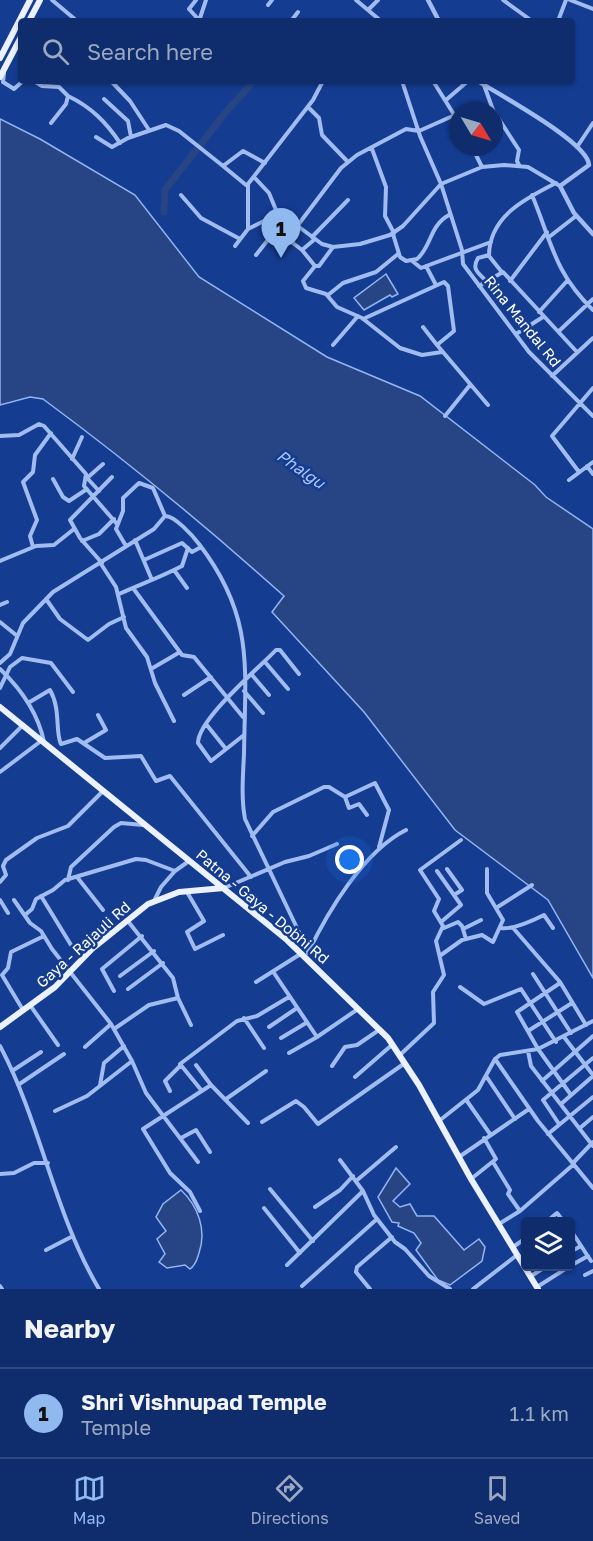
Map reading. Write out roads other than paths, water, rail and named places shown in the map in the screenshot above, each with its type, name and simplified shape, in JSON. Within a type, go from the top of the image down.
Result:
[{"type":"main road","points":[[21,18],[30,0]]},
{"type":"main road","points":[[31,18],[40,0]]},
{"type":"main road","points":[[0,58],[18,23]]},
{"type":"main road","points":[[1,79],[18,42]]},
{"type":"main road","name":"Patna - Gaya - Dobhi Rd","points":[[0,707],[306,953],[393,1044],[406,1062],[458,1157],[537,1288]]},
{"type":"main road","name":"Gaya - Rajauli Rd","points":[[0,1027],[70,972],[127,920],[155,899],[186,891],[224,888]]},
{"type":"street","points":[[52,0],[73,18]]},
{"type":"street","points":[[196,0],[189,9],[196,18]]},
{"type":"street","points":[[200,18],[206,0]]},
{"type":"street","points":[[268,5],[272,0]]},
{"type":"street","points":[[356,0],[377,18]]},
{"type":"street","points":[[368,10],[378,0]]},
{"type":"street","points":[[428,0],[437,18]]},
{"type":"street","points":[[503,0],[526,18]]},
{"type":"street","points":[[559,18],[568,0],[593,9]]},
{"type":"street","points":[[293,18],[298,12]]},
{"type":"street","points":[[1,79],[14,89],[20,84]]},
{"type":"street","points":[[0,88],[1,79]]},
{"type":"street","points":[[39,84],[59,87],[68,96],[87,106],[108,126],[120,143]]},
{"type":"street","points":[[114,84],[130,101],[149,130]]},
{"type":"street","points":[[248,229],[246,192],[254,177],[308,107],[321,84]]},
{"type":"street","name":"Rina Mandal Rd","points":[[403,84],[418,131],[441,184],[463,264],[516,334],[552,376],[593,416]]},
{"type":"street","points":[[435,84],[449,105]]},
{"type":"street","points":[[446,100],[465,84]]},
{"type":"street","points":[[484,85],[529,111],[577,147],[591,165],[558,184],[520,201],[507,213],[503,222],[492,231],[489,255],[510,281],[577,352]]},
{"type":"street","points":[[484,85],[493,110],[519,150],[517,161],[519,165]]},
{"type":"street","points":[[51,123],[66,104],[68,96]]},
{"type":"street","points":[[104,99],[128,121],[131,137]]},
{"type":"street","points":[[308,107],[319,118],[322,135],[348,162]]},
{"type":"street","points":[[298,225],[348,162],[360,153],[372,149],[406,129],[418,131],[449,118]]},
{"type":"street","points":[[577,147],[593,123]]},
{"type":"street","points":[[96,137],[110,147],[149,130],[169,125],[246,185]]},
{"type":"street","points":[[372,149],[386,187],[385,216],[394,233],[398,254],[404,260],[411,260],[422,255],[434,228],[449,215]]},
{"type":"street","points":[[223,166],[243,151],[265,163]]},
{"type":"street","points":[[476,156],[482,167]]},
{"type":"street","points":[[254,177],[269,193],[276,210],[325,246],[370,242],[394,233],[441,184],[482,167],[519,165],[532,168],[558,184],[576,216],[593,234]]},
{"type":"street","points":[[182,195],[201,218],[240,239]]},
{"type":"street","points":[[532,195],[548,234],[554,258],[567,281],[593,310]]},
{"type":"street","points":[[302,250],[348,200]]},
{"type":"street","points":[[235,246],[248,229],[264,221],[276,210]]},
{"type":"street","points":[[510,281],[548,234],[576,216]]},
{"type":"street","points":[[256,255],[286,217]]},
{"type":"street","points":[[264,221],[302,250],[315,266]]},
{"type":"street","points":[[411,260],[420,268],[461,255],[491,242]]},
{"type":"street","points":[[333,247],[319,266],[315,266],[304,278],[304,286],[328,295],[338,307],[363,319],[406,351],[425,356],[442,352]]},
{"type":"street","points":[[328,295],[347,281],[376,272],[398,254]]},
{"type":"street","points":[[486,281],[476,272],[475,265],[478,258],[489,255]]},
{"type":"street","points":[[426,266],[436,285]]},
{"type":"street","points":[[479,286],[501,271]]},
{"type":"street","points":[[539,312],[567,281]]},
{"type":"street","points":[[363,319],[444,282],[448,286],[454,329],[453,333],[437,345]]},
{"type":"street","points":[[558,332],[593,299]]},
{"type":"street","points":[[333,345],[358,316]]},
{"type":"street","points":[[516,334],[543,317]]},
{"type":"street","points":[[423,327],[488,405]]},
{"type":"street","points":[[552,376],[591,340],[593,346]]},
{"type":"street","points":[[445,416],[470,385]]},
{"type":"street","points":[[579,472],[552,436],[593,388]]},
{"type":"street","points":[[0,436],[19,435],[41,424],[99,491]]},
{"type":"street","points":[[33,547],[30,536],[37,520],[23,482],[33,472],[35,455],[51,433]]},
{"type":"street","points":[[72,459],[82,437]]},
{"type":"street","points":[[569,480],[593,462]]},
{"type":"street","points":[[103,464],[83,484],[117,524]]},
{"type":"street","points":[[587,466],[593,474]]},
{"type":"street","points":[[112,477],[70,520],[82,541],[102,564],[118,594],[126,628],[145,652],[174,721]]},
{"type":"street","points":[[53,479],[63,497],[69,501],[87,489]]},
{"type":"street","points":[[126,546],[116,531],[117,524],[123,511],[123,498],[138,483],[153,488],[165,516]]},
{"type":"street","points":[[0,663],[11,651],[23,623],[46,599],[66,583],[102,564],[154,529],[165,516]]},
{"type":"street","points":[[165,516],[173,517],[201,547],[235,605],[244,652],[244,812],[252,836],[306,953]]},
{"type":"street","points":[[82,541],[99,534],[114,519]]},
{"type":"street","points":[[0,561],[33,547],[54,544],[74,529]]},
{"type":"street","points":[[135,540],[152,580]]},
{"type":"street","points":[[144,560],[182,543],[192,552],[201,547]]},
{"type":"street","points":[[118,594],[152,580],[158,580],[174,570],[183,564],[188,548]]},
{"type":"street","points":[[174,570],[187,588]]},
{"type":"street","points":[[133,588],[180,652],[184,656],[194,657],[244,718]]},
{"type":"street","points":[[46,599],[60,619],[88,640],[109,624],[124,617]]},
{"type":"street","points":[[0,605],[7,602]]},
{"type":"street","points":[[0,622],[16,635]]},
{"type":"street","points":[[244,735],[212,761],[208,759],[198,740],[206,724],[280,649],[299,674]]},
{"type":"street","points":[[151,669],[180,652]]},
{"type":"street","points":[[0,688],[12,664],[22,658],[51,663],[73,692]]},
{"type":"street","points":[[265,662],[288,689]]},
{"type":"street","points":[[0,669],[28,703],[42,742],[0,772]]},
{"type":"street","points":[[252,675],[269,695]]},
{"type":"street","points":[[184,695],[211,677]]},
{"type":"street","points":[[28,703],[50,690],[59,717],[60,743],[76,738],[105,758],[143,757],[156,781],[170,776],[251,877]]},
{"type":"street","points":[[244,691],[263,713]]},
{"type":"street","points":[[84,744],[106,730],[98,715]]},
{"type":"street","points":[[206,724],[226,749]]},
{"type":"street","points":[[0,748],[23,725]]},
{"type":"street","points":[[345,797],[373,783],[379,786],[389,810],[379,847]]},
{"type":"street","points":[[252,836],[273,812],[296,804],[324,787],[330,787],[345,797],[349,808],[359,804],[367,815]]},
{"type":"street","points":[[0,882],[6,875],[3,866],[6,860],[38,838],[65,828],[103,791]]},
{"type":"street","points":[[68,880],[71,867],[114,827],[121,823],[144,825]]},
{"type":"street","points":[[256,982],[306,953],[337,902],[379,847],[406,830]]},
{"type":"street","points":[[443,928],[434,911],[439,899],[420,870],[461,840]]},
{"type":"street","points":[[224,888],[337,844]]},
{"type":"street","points":[[25,915],[32,909],[34,900],[68,880],[136,860],[146,860],[175,871]]},
{"type":"street","points":[[155,899],[161,887],[175,871],[189,861]]},
{"type":"street","points":[[447,869],[462,890],[454,895]]},
{"type":"street","points":[[441,955],[466,939],[482,935],[493,942],[501,928],[503,918],[487,893],[487,869]]},
{"type":"street","points":[[437,871],[461,907],[441,922]]},
{"type":"street","points":[[77,878],[103,910]]},
{"type":"street","points":[[496,908],[532,885]]},
{"type":"street","points":[[186,891],[204,921],[187,932],[195,949],[223,935]]},
{"type":"street","points":[[41,896],[71,945]]},
{"type":"street","points":[[0,900],[8,913]]},
{"type":"street","points":[[14,900],[111,1024],[132,1061],[146,1093],[198,1162]]},
{"type":"street","points":[[501,928],[514,928],[525,921],[543,915],[553,928]]},
{"type":"street","points":[[127,920],[154,951],[175,982],[178,998],[191,1025]]},
{"type":"street","points":[[463,929],[481,921]]},
{"type":"street","points":[[401,1054],[434,1023],[434,992],[444,975],[436,941],[443,928],[458,922],[466,939]]},
{"type":"street","points":[[514,928],[560,983],[586,1025]]},
{"type":"street","points":[[23,1010],[2,975],[8,968],[11,952],[44,936]]},
{"type":"street","points":[[114,991],[101,970],[142,936]]},
{"type":"street","points":[[120,976],[154,951]]},
{"type":"street","points":[[128,989],[163,963]]},
{"type":"street","points":[[273,973],[317,1037]]},
{"type":"street","points":[[533,974],[571,1033]]},
{"type":"street","points":[[560,983],[517,1012],[538,1049],[571,1095]]},
{"type":"street","points":[[460,987],[484,1004],[521,989],[556,1042]]},
{"type":"street","points":[[170,1091],[165,1081],[180,1068],[180,1065],[244,1018],[257,1016],[289,997]]},
{"type":"street","points":[[114,1029],[149,1005],[178,998]]},
{"type":"street","points":[[528,1031],[572,1003]]},
{"type":"street","points":[[30,1005],[58,1046]]},
{"type":"street","points":[[269,1027],[297,1008]]},
{"type":"street","points":[[288,1053],[317,1037],[358,1009]]},
{"type":"street","points":[[244,1018],[264,1048]]},
{"type":"street","points":[[439,1121],[478,1090],[495,1059],[504,1052],[538,1049],[564,1038],[593,1021]]},
{"type":"street","points":[[281,1038],[306,1023]]},
{"type":"street","points":[[85,1047],[111,1024]]},
{"type":"street","points":[[332,1066],[345,1047],[357,1046],[380,1030]]},
{"type":"street","points":[[542,1081],[593,1036]]},
{"type":"street","points":[[561,1104],[593,1076],[564,1038]]},
{"type":"street","points":[[355,1077],[393,1044]]},
{"type":"street","points":[[0,1046],[18,1085],[48,1163],[73,1236],[99,1289]]},
{"type":"street","points":[[100,1085],[104,1063],[124,1046]]},
{"type":"street","points":[[499,1224],[520,1210],[574,1164],[592,1144],[531,1066],[528,1051]]},
{"type":"street","points":[[12,1071],[41,1052]]},
{"type":"street","points":[[18,1085],[64,1054]]},
{"type":"street","points":[[559,1124],[542,1102],[593,1058]]},
{"type":"street","points":[[495,1059],[548,1134],[593,1188]]},
{"type":"street","points":[[56,1111],[83,1098],[132,1061]]},
{"type":"street","points":[[262,1122],[296,1101],[318,1124],[406,1062]]},
{"type":"street","points":[[180,1065],[202,1091]]},
{"type":"street","points":[[196,1065],[211,1085],[248,1123]]},
{"type":"street","points":[[226,1099],[266,1071]]},
{"type":"street","points":[[486,1076],[515,1119]]},
{"type":"street","points":[[201,1211],[190,1192],[170,1173],[143,1131],[144,1127],[164,1117],[211,1085]]},
{"type":"street","points":[[548,1134],[593,1097]]},
{"type":"street","points":[[467,1101],[490,1134]]},
{"type":"street","points":[[458,1157],[529,1108]]},
{"type":"street","points":[[580,1128],[593,1117]]},
{"type":"street","points":[[181,1138],[196,1130],[210,1152]]},
{"type":"street","points":[[471,1179],[493,1162],[496,1155],[484,1138]]},
{"type":"street","points":[[356,1181],[396,1147]]},
{"type":"street","points":[[340,1160],[363,1191],[377,1219],[392,1237],[424,1272],[450,1289]]},
{"type":"street","points":[[493,1162],[510,1190],[508,1194],[520,1210]]},
{"type":"street","points":[[0,1174],[14,1173],[35,1163],[48,1163]]},
{"type":"street","points":[[315,1207],[340,1190],[353,1176]]},
{"type":"street","points":[[270,1189],[313,1241]]},
{"type":"street","points":[[287,1265],[363,1191]]},
{"type":"street","points":[[264,1208],[300,1253]]},
{"type":"street","points":[[302,1286],[377,1219]]},
{"type":"street","points":[[46,1250],[73,1236]]},
{"type":"street","points":[[370,1289],[356,1272],[357,1268],[392,1237]]},
{"type":"street","points":[[575,1237],[590,1258],[575,1264]]},
{"type":"street","points":[[513,1247],[521,1241]]},
{"type":"street","points":[[575,1249],[581,1246]]},
{"type":"street","points":[[473,1289],[517,1255]]},
{"type":"street","points":[[530,1276],[538,1271]]},
{"type":"street","points":[[537,1288],[562,1271]]},
{"type":"street","points":[[585,1275],[593,1271]]},
{"type":"water","name":"Phalgu","points":[[0,119],[40,139],[135,195],[199,277],[327,357],[420,396],[535,485],[546,497],[593,529],[593,978],[548,900],[455,830],[364,712],[272,612],[284,596],[166,494],[43,399],[30,397],[0,405]]},
{"type":"water","points":[[386,274],[398,294],[392,297],[390,295],[364,310],[354,298]]},
{"type":"water","points":[[396,1168],[410,1184],[393,1201],[400,1207],[410,1204],[417,1216],[434,1216],[464,1250],[479,1239],[485,1247],[482,1261],[450,1285],[438,1280],[416,1250],[421,1243],[414,1233],[398,1226],[399,1223],[392,1222],[378,1197]]},
{"type":"water","points":[[181,1190],[192,1203],[201,1227],[199,1253],[195,1264],[190,1269],[185,1265],[167,1268],[159,1262],[165,1254],[157,1239],[166,1231],[156,1217],[163,1204]]},
{"type":"waterway","points":[[164,212],[165,190],[225,113],[251,84]]},
{"type":"place","name":"Shri Vishnupad Temple","points":[[281,258]]}]
